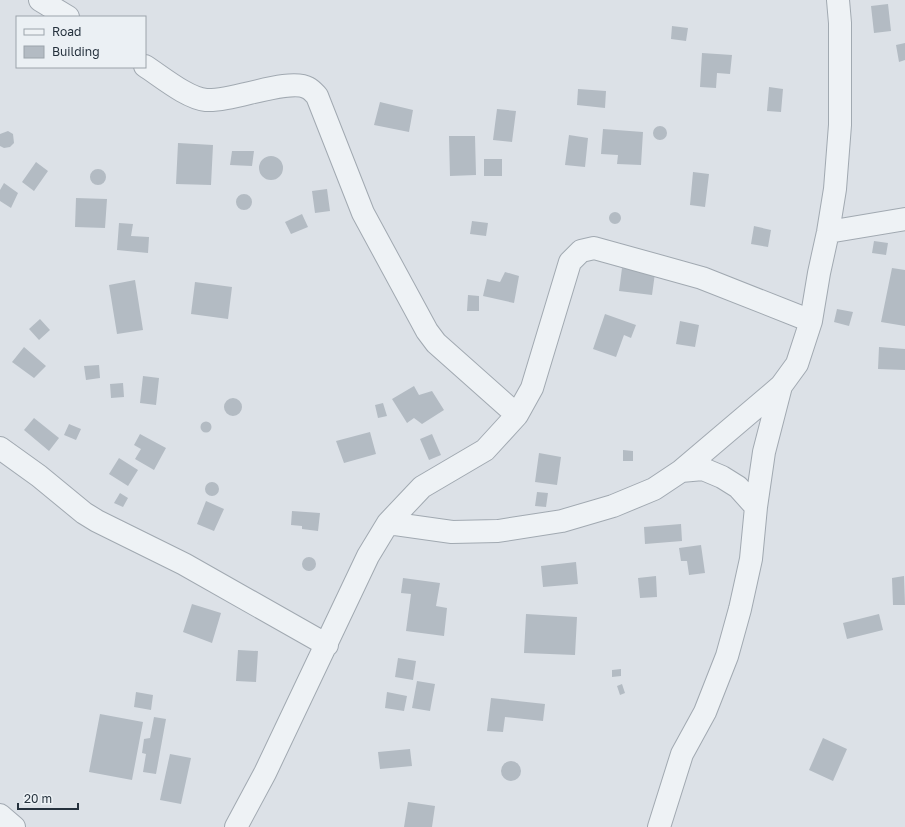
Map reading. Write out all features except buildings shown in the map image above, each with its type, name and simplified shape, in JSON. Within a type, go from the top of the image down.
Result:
[{"type":"street","points":[[40,0],[66,16]]},
{"type":"street","points":[[388,523],[452,532],[498,531],[562,521],[613,506],[654,489],[681,471],[781,386],[798,364],[811,321],[818,274],[828,232],[835,189],[840,125],[840,23],[838,0]]},
{"type":"street","points":[[146,67],[192,96],[206,100],[221,99],[286,86],[300,86],[309,88],[317,96],[363,213],[427,331],[436,343],[517,415]]},
{"type":"street","points":[[828,232],[905,219]]},
{"type":"street","points":[[236,827],[265,773],[368,556],[388,523],[422,487],[485,450],[517,415],[532,388],[570,262],[581,251],[594,248],[702,278],[811,321]]},
{"type":"street","points":[[659,827],[682,754],[706,712],[727,656],[740,609],[751,559],[756,507],[764,452],[781,386]]},
{"type":"street","points":[[0,448],[39,476],[84,513],[97,521],[184,564],[327,645]]},
{"type":"street","points":[[681,471],[702,469],[722,478],[738,487],[756,507]]},
{"type":"street","points":[[0,815],[14,827]]}]
